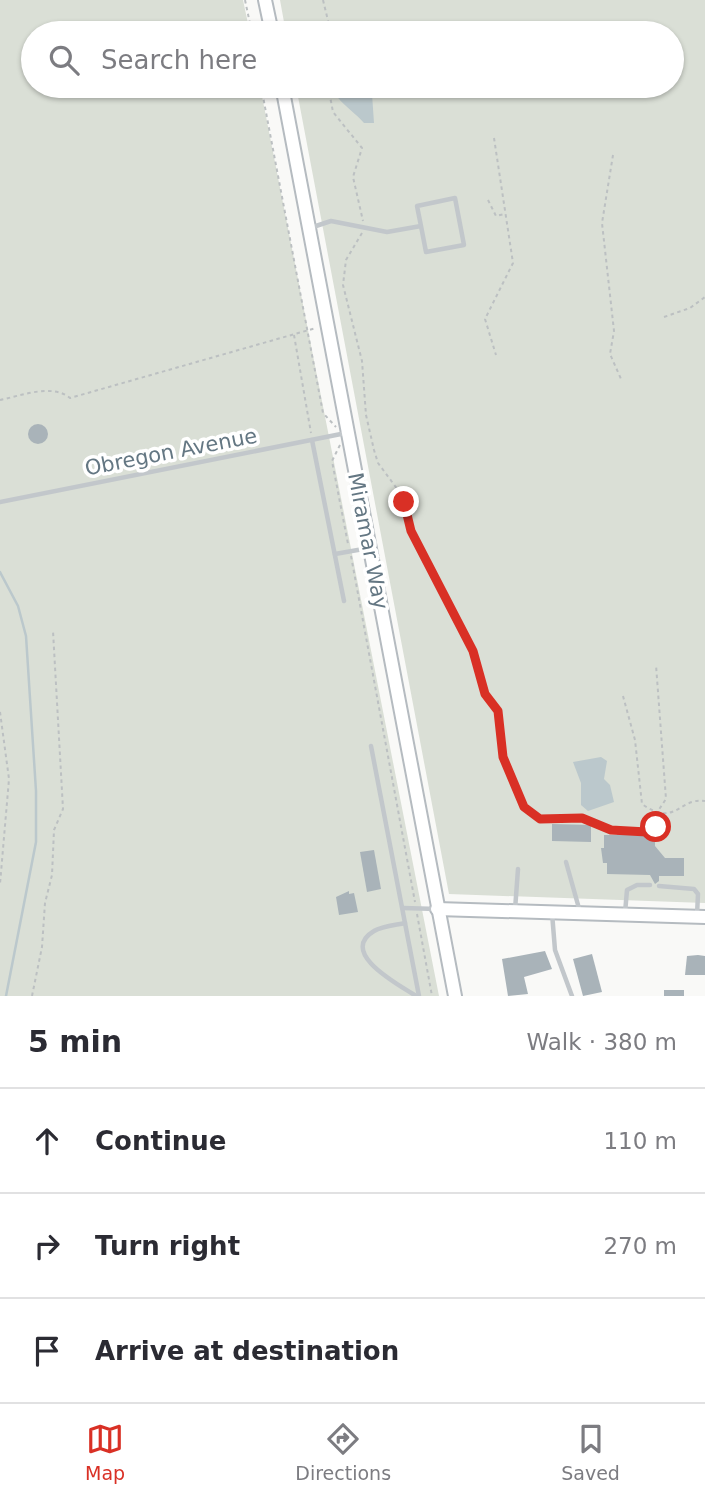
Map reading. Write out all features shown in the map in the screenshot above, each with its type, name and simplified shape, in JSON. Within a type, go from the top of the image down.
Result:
[{"type":"street","points":[[265,0],[269,21]]},
{"type":"street","name":"Miramar Way","points":[[284,98],[327,325],[344,434],[369,548],[454,996]]},
{"type":"street","points":[[437,909],[701,916]]},
{"type":"lane","points":[[455,198],[464,244],[426,252],[421,226],[417,206],[455,198]]},
{"type":"lane","points":[[309,228],[331,221],[387,232],[421,226]]},
{"type":"lane","name":"Obregon Avenue","points":[[0,502],[344,434]]},
{"type":"lane","points":[[312,440],[344,601]]},
{"type":"lane","points":[[335,554],[369,548]]},
{"type":"lane","points":[[371,746],[403,908],[417,996]]},
{"type":"lane","points":[[566,862],[580,913]]},
{"type":"lane","points":[[515,911],[518,869]]},
{"type":"lane","points":[[625,914],[627,890],[637,885],[650,885]]},
{"type":"lane","points":[[659,886],[694,890],[698,894],[701,916]]},
{"type":"lane","points":[[403,908],[437,909]]},
{"type":"lane","points":[[552,912],[555,950],[572,996]]},
{"type":"lane","points":[[405,923],[375,930],[366,940],[365,954],[371,966],[417,996]]},
{"type":"path","points":[[245,0],[249,21]]},
{"type":"path","points":[[323,0],[328,21]]},
{"type":"path","points":[[263,98],[323,414],[344,434],[331,461],[432,996]]},
{"type":"path","points":[[330,98],[333,112],[362,148],[353,177],[364,228],[346,260],[342,274],[351,326],[362,361],[365,407],[374,450],[378,463],[401,494],[411,531],[473,651],[485,694],[498,711],[501,751],[520,802],[540,819],[582,818],[611,830],[647,832],[656,827],[656,814],[666,799],[656,665]]},
{"type":"path","points":[[494,138],[513,263],[485,319],[496,355]]},
{"type":"path","points":[[613,155],[602,223],[614,331],[610,354],[621,379]]},
{"type":"path","points":[[488,200],[496,216],[506,214]]},
{"type":"path","points":[[664,317],[690,308],[705,297]]},
{"type":"path","points":[[0,400],[44,391],[63,392],[69,398],[327,325]]},
{"type":"path","points":[[294,334],[312,440]]},
{"type":"path","points":[[32,996],[43,938],[45,903],[52,874],[54,830],[63,809],[53,631]]},
{"type":"path","points":[[623,696],[635,740],[642,804],[656,814],[665,814],[697,800],[705,801]]},
{"type":"path","points":[[0,712],[9,779],[0,884]]},
{"type":"shaded area","points":[[0,0],[243,0],[247,21],[21,21],[21,98],[262,98],[439,996],[0,996]]},
{"type":"shaded area","points":[[280,0],[705,0],[705,903],[449,894],[298,98],[684,98],[684,21],[284,21]]},
{"type":"shaded area","points":[[339,98],[372,98],[374,123],[364,123]]},
{"type":"shaded area","points":[[601,757],[607,761],[604,779],[610,785],[614,802],[588,811],[581,805],[581,783],[573,762]]},
{"type":"building","points":[[34,424],[42,424],[48,434],[42,444],[34,444],[28,438],[28,430]]},
{"type":"building","points":[[552,824],[591,825],[591,842],[552,841]]},
{"type":"building","points":[[617,832],[655,836],[655,846],[665,858],[684,858],[684,876],[659,876],[659,881],[655,884],[650,875],[607,874],[607,863],[603,863],[601,848],[604,848],[604,835],[617,835]]},
{"type":"building","points":[[374,850],[381,889],[367,892],[360,852]]},
{"type":"building","points":[[349,891],[349,894],[354,893],[358,912],[339,915],[336,897]]},
{"type":"building","points":[[545,951],[552,969],[524,977],[528,994],[508,996],[502,959]]},
{"type":"building","points":[[592,954],[602,992],[583,996],[573,959]]},
{"type":"building","points":[[687,956],[705,956],[705,975],[685,975]]},
{"type":"building","points":[[664,990],[684,990],[684,996],[664,996]]},
{"type":"waterway","points":[[0,572],[18,606],[26,636],[36,791],[36,842],[6,996]]},
{"type":"route","points":[[404,502],[415,540],[434,571],[454,619],[473,651],[483,690],[498,711],[503,757],[520,802],[533,816],[540,819],[582,818],[611,830],[647,832],[656,827]]}]
